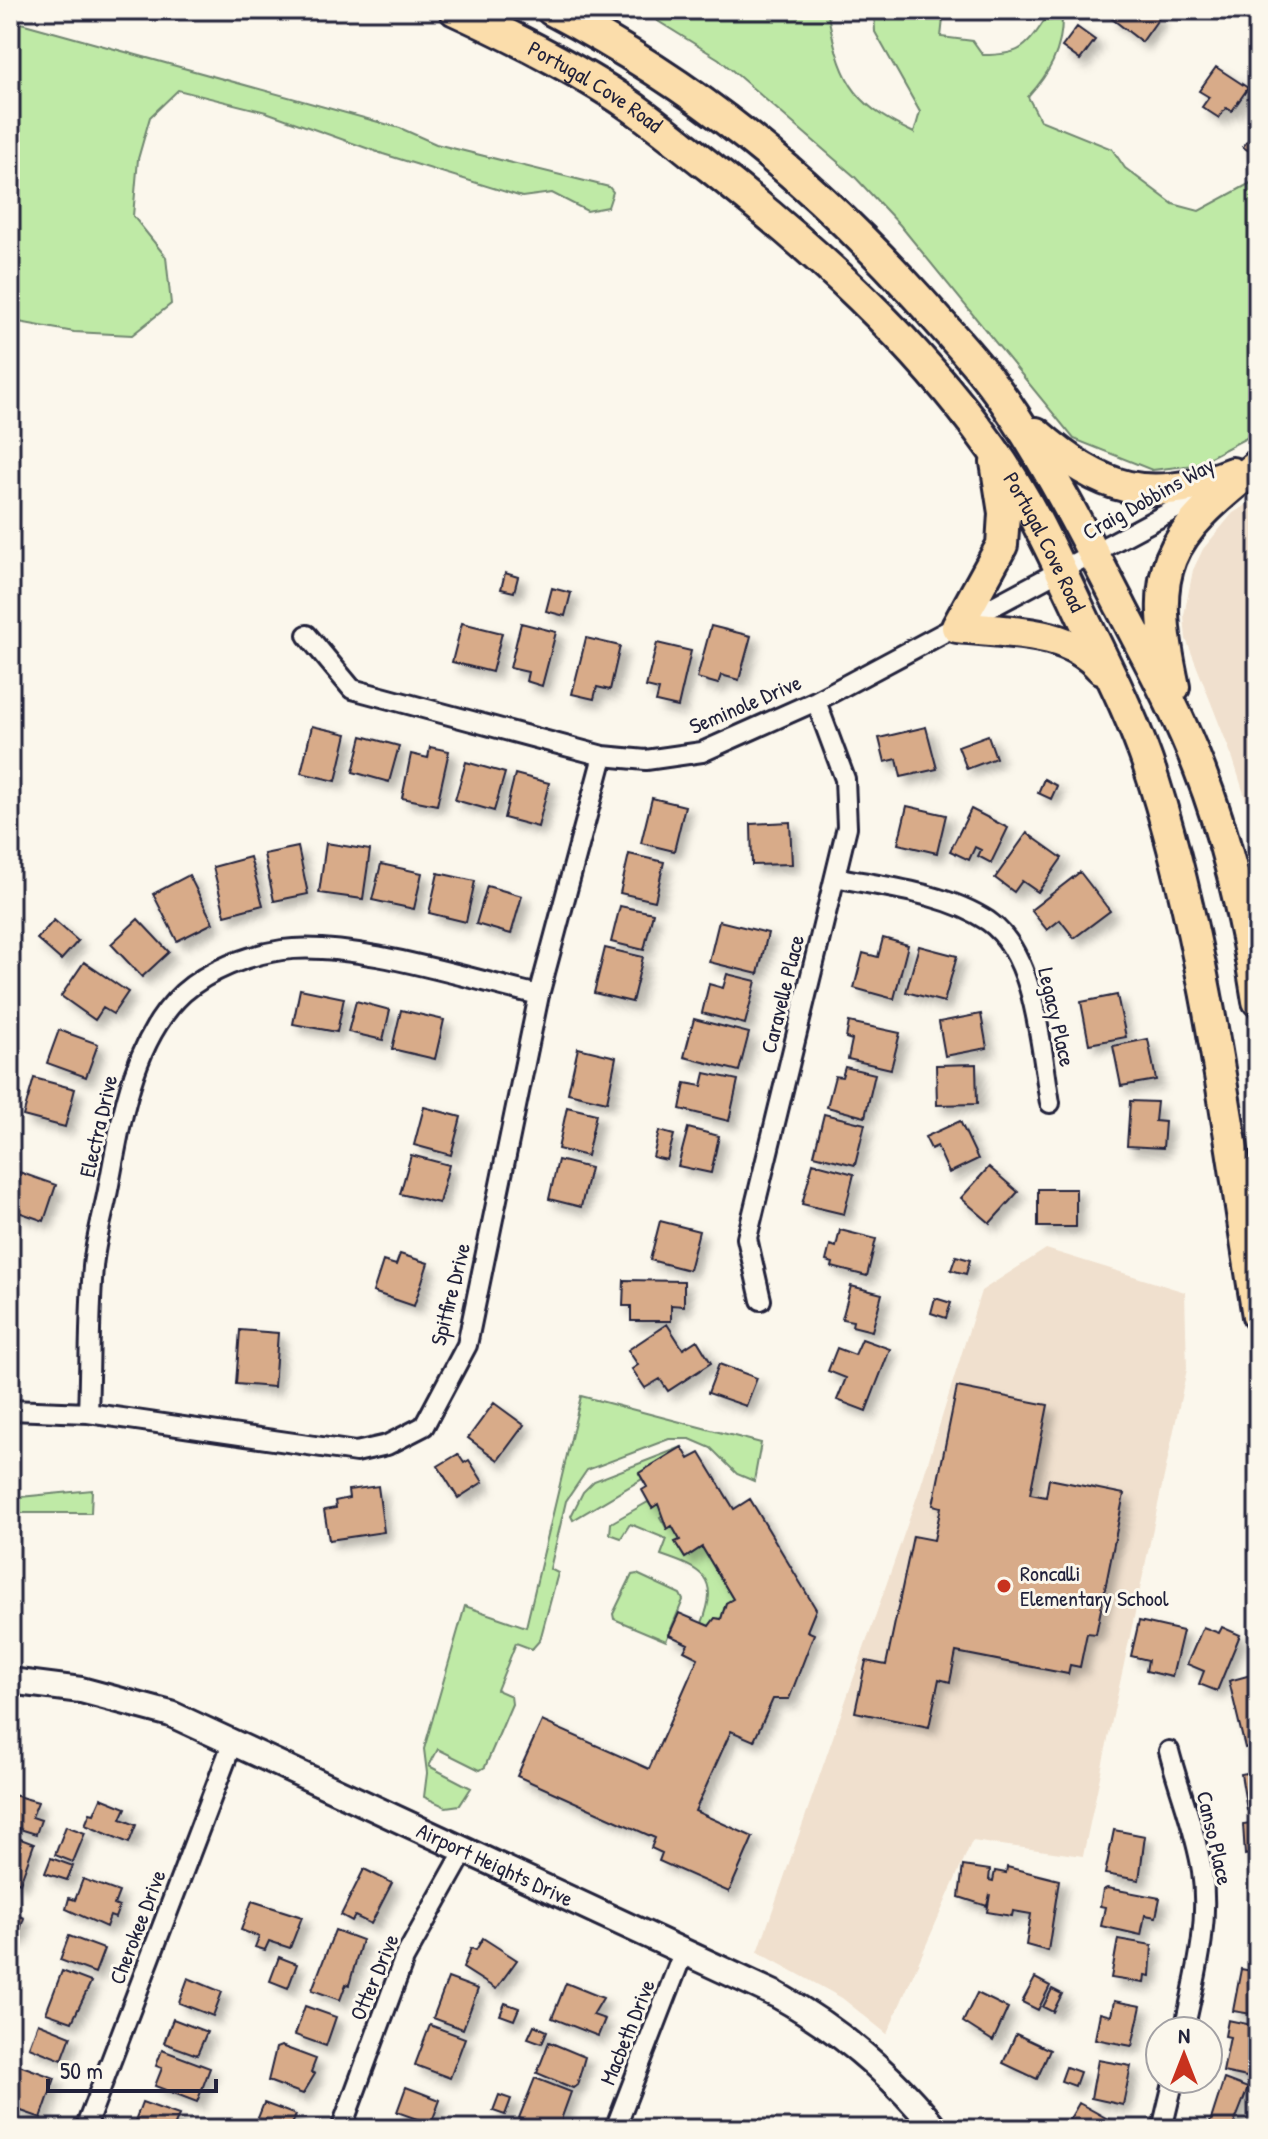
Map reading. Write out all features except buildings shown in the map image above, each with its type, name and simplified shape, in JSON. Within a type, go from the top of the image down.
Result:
[{"type":"main road","name":"Portugal Cove Road","points":[[455,10],[537,49],[603,87],[747,196],[832,269],[900,337],[993,450],[1021,493],[1120,691],[1153,779],[1185,895],[1258,1316]]},
{"type":"main road","name":"Portugal Cove Road","points":[[552,10],[716,109],[778,160],[860,235],[935,316],[1013,413],[1095,555],[1183,728],[1201,772],[1234,879],[1258,1001]]},
{"type":"main road","points":[[1013,413],[1077,468],[1133,487],[1165,492],[1196,487],[1258,464]]},
{"type":"main road","points":[[993,450],[1004,513],[1002,545],[957,627],[1067,641],[1086,651],[1120,691]]},
{"type":"main road","points":[[1183,728],[1162,633],[1165,574],[1183,532],[1210,503],[1258,464]]},
{"type":"street","name":"Craig Dobbins Way","points":[[1061,572],[1258,464]]},
{"type":"street","name":"Seminole Drive","points":[[307,635],[352,689],[603,756],[646,760],[702,752],[816,701],[1061,572]]},
{"type":"street","name":"Caravelle Place","points":[[761,1300],[747,1238],[847,827],[847,797],[836,752],[816,701]]},
{"type":"street","name":"Spitfire Drive","points":[[10,1410],[88,1413],[356,1452],[387,1445],[424,1426],[467,1345],[539,995],[603,756]]},
{"type":"street","name":"Legacy Place","points":[[835,877],[958,906],[990,923],[1019,960],[1030,993],[1050,1103]]},
{"type":"street","name":"Electra Drive","points":[[88,1413],[93,1264],[110,1178],[134,1074],[156,1029],[182,994],[213,974],[247,958],[284,950],[319,949],[356,953],[539,995]]},
{"type":"street","name":"Airport Heights Drive","points":[[10,1681],[126,1700],[171,1714],[777,1995],[827,2024],[874,2062],[936,2129]]},
{"type":"street","name":"Cherokee Drive","points":[[85,2129],[233,1741]]},
{"type":"street","name":"Canso Place","points":[[1169,1751],[1196,1845],[1204,1890],[1199,1963],[1188,2015]]},
{"type":"street","name":"Otter Drive","points":[[341,2129],[404,1959],[465,1850]]},
{"type":"street","name":"Macbeth Drive","points":[[615,2129],[683,1953]]},
{"type":"street","points":[[1162,2129],[1170,2095]]},
{"type":"shaded area","points":[[1258,498],[1258,838],[1233,759],[1186,639],[1184,615],[1193,570],[1203,549],[1233,513]]},
{"type":"shaded area","points":[[1046,1249],[1185,1292],[1187,1369],[1083,1856],[972,1841],[887,2034],[842,1998],[758,1952],[920,1488],[981,1291]]},
{"type":"green space","points":[[640,10],[827,10],[837,53],[851,85],[875,111],[914,133],[920,112],[875,32],[874,10],[944,10],[941,37],[973,41],[983,55],[1020,49],[1032,39],[1044,21],[1062,19],[1060,41],[1053,61],[1028,97],[1040,120],[1112,149],[1125,168],[1173,204],[1199,211],[1258,179],[1258,432],[1195,465],[1152,470],[1074,439],[900,225],[854,176],[719,59]]},
{"type":"green space","points":[[10,20],[400,128],[436,144],[609,187],[613,192],[608,207],[587,211],[552,193],[522,197],[383,154],[266,112],[178,90],[150,117],[138,159],[133,216],[166,257],[171,304],[132,335],[74,332],[19,322],[10,326]]},
{"type":"green space","points":[[581,1396],[761,1443],[754,1481],[737,1474],[711,1448],[690,1439],[669,1439],[587,1470],[566,1501],[550,1569],[558,1573],[540,1640],[532,1649],[516,1643],[497,1690],[511,1696],[512,1704],[485,1767],[480,1770],[438,1749],[429,1766],[471,1788],[460,1805],[446,1807],[424,1797],[427,1773],[424,1749],[465,1606],[526,1627]]},
{"type":"green space","points":[[682,1447],[639,1473],[642,1479],[573,1520],[571,1516],[583,1492],[594,1481]]},
{"type":"green space","points":[[92,1490],[91,1513],[10,1513],[10,1498]]},
{"type":"green space","points":[[648,1502],[652,1507],[658,1504],[664,1514],[660,1517],[667,1529],[672,1526],[680,1540],[676,1543],[685,1558],[702,1547],[733,1599],[726,1603],[721,1619],[715,1618],[709,1626],[702,1623],[709,1595],[708,1585],[697,1571],[661,1555],[667,1539],[630,1524],[621,1538],[610,1534],[611,1523]]},
{"type":"green space","points":[[637,1574],[680,1594],[683,1600],[666,1641],[614,1619],[613,1614],[632,1575]]},
{"type":"place","name":"Roncalli Elementary School","points":[[1004,1586]]}]
